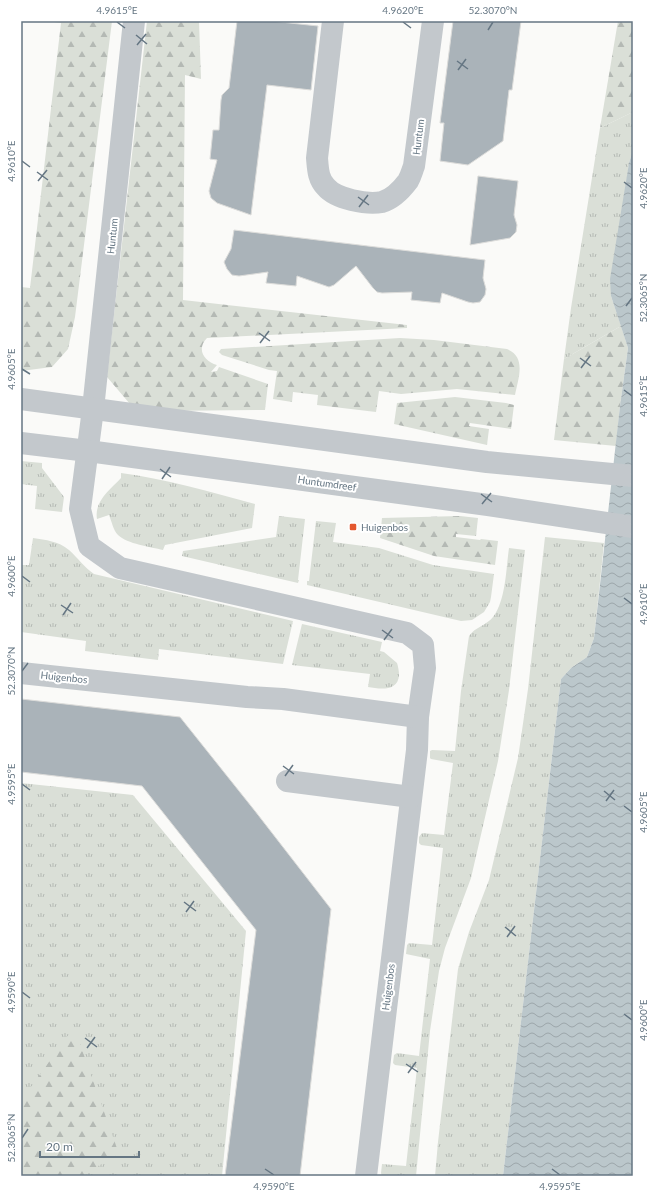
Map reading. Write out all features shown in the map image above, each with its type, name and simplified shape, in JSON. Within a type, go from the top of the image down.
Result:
[{"type":"street","name":"Huntum","points":[[88,451],[134,21]]},
{"type":"street","name":"Huntum","points":[[333,21],[317,158],[318,173],[326,188],[340,196],[358,202],[370,203],[383,202],[397,193],[408,180],[414,166],[433,21]]},
{"type":"street","points":[[21,399],[487,462],[633,476]]},
{"type":"street","name":"Huntumdreef","points":[[21,443],[488,505],[633,527]]},
{"type":"street","name":"Huigenbos","points":[[88,451],[80,509],[89,546],[120,568],[407,633],[423,645],[425,668],[418,717],[417,750],[366,1176]]},
{"type":"street","name":"Huigenbos","points":[[21,673],[247,697],[283,699],[418,717]]},
{"type":"street","points":[[288,781],[411,798]]},
{"type":"green space","points":[[47,21],[112,21],[75,317],[68,349],[52,367],[21,371],[21,287],[30,288],[61,23]]},
{"type":"green space","points":[[147,21],[199,21],[201,79],[185,75],[183,300],[407,325],[407,328],[207,338],[202,346],[203,354],[208,361],[217,365],[211,372],[217,371],[219,367],[268,384],[265,410],[160,411],[130,404],[107,377]]},
{"type":"green space","points":[[618,21],[633,21],[633,112],[600,128]]},
{"type":"green space","points":[[633,112],[633,150],[629,163],[611,296],[621,326],[564,359],[600,128]]},
{"type":"green space","points":[[621,326],[628,348],[616,446],[554,440],[564,359]]},
{"type":"green space","points":[[400,338],[434,340],[507,349],[517,357],[519,363],[520,369],[515,395],[457,389],[401,394],[379,391],[376,412],[317,405],[318,395],[293,392],[292,402],[273,399],[277,371],[269,370],[222,355],[219,352],[221,349]]},
{"type":"green space","points":[[455,397],[514,405],[511,429],[470,423],[469,426],[489,429],[487,445],[394,424],[397,403]]},
{"type":"green space","points":[[21,461],[42,463],[42,468],[64,497],[62,512],[35,509],[37,486],[21,484]]},
{"type":"green space","points":[[121,473],[172,482],[255,504],[252,528],[165,545],[163,550],[127,541],[116,533],[109,515],[97,519],[100,501],[121,478]]},
{"type":"green space","points":[[279,516],[305,519],[298,583],[182,556],[183,551],[276,537]]},
{"type":"green space","points":[[460,516],[478,518],[476,536],[456,534],[456,537],[498,541],[495,565],[434,556],[380,538],[382,518]]},
{"type":"green space","points":[[316,521],[336,523],[333,542],[379,548],[433,565],[494,574],[490,602],[484,612],[472,620],[461,621],[307,585],[307,581],[309,581]]},
{"type":"green space","points":[[545,537],[604,543],[594,638],[587,657],[571,668],[561,679],[503,1176],[435,1176],[458,969],[469,932],[489,880],[518,758],[528,689]]},
{"type":"green space","points":[[33,538],[52,541],[65,547],[94,574],[293,621],[283,664],[159,649],[158,660],[85,651],[86,641],[21,632],[21,565],[29,565]]},
{"type":"green space","points":[[509,548],[525,550],[509,690],[498,761],[471,878],[445,948],[439,971],[430,1031],[416,1176],[382,1176],[382,1164],[406,1166],[417,1068],[395,1065],[393,1063],[394,1055],[397,1053],[419,1056],[430,959],[406,954],[407,945],[409,943],[432,945],[443,848],[421,845],[419,843],[419,837],[422,833],[444,835],[453,763],[431,759],[430,751],[455,751],[461,691],[469,636],[474,630],[488,622],[493,617],[501,602],[505,584]]},
{"type":"green space","points":[[302,624],[382,642],[380,651],[384,652],[397,663],[399,673],[398,680],[392,687],[383,689],[373,688],[368,687],[370,674],[292,665]]},
{"type":"green space","points":[[21,783],[133,795],[246,931],[222,1176],[21,1176]]},
{"type":"green space","points":[[74,1027],[119,1154],[86,1173],[87,1176],[21,1176],[21,1097],[23,1098]]},
{"type":"water","points":[[633,150],[633,1176],[503,1176],[561,679],[571,668],[587,657],[594,638],[628,348],[611,296],[610,279],[629,163]]},
{"type":"building","points":[[237,21],[271,21],[318,26],[311,90],[267,85],[251,215],[217,203],[211,198],[209,191],[217,160],[210,159],[213,130],[219,130],[222,95],[229,88]]},
{"type":"building","points":[[453,21],[521,21],[512,90],[509,90],[503,141],[468,165],[440,161],[444,123],[440,123]]},
{"type":"building","points":[[478,176],[518,181],[514,215],[517,225],[516,232],[510,238],[470,245]]},
{"type":"building","points":[[234,230],[485,260],[483,278],[486,289],[485,295],[480,302],[473,303],[442,293],[440,303],[411,300],[412,292],[377,292],[356,266],[334,285],[329,287],[297,276],[296,286],[266,283],[268,272],[239,276],[232,275],[224,262],[231,249]]},
{"type":"building","points":[[21,699],[180,717],[331,909],[300,1176],[225,1176],[256,930],[142,786],[21,772]]},
{"type":"place","name":"Huigenbos","points":[[353,527]]}]
